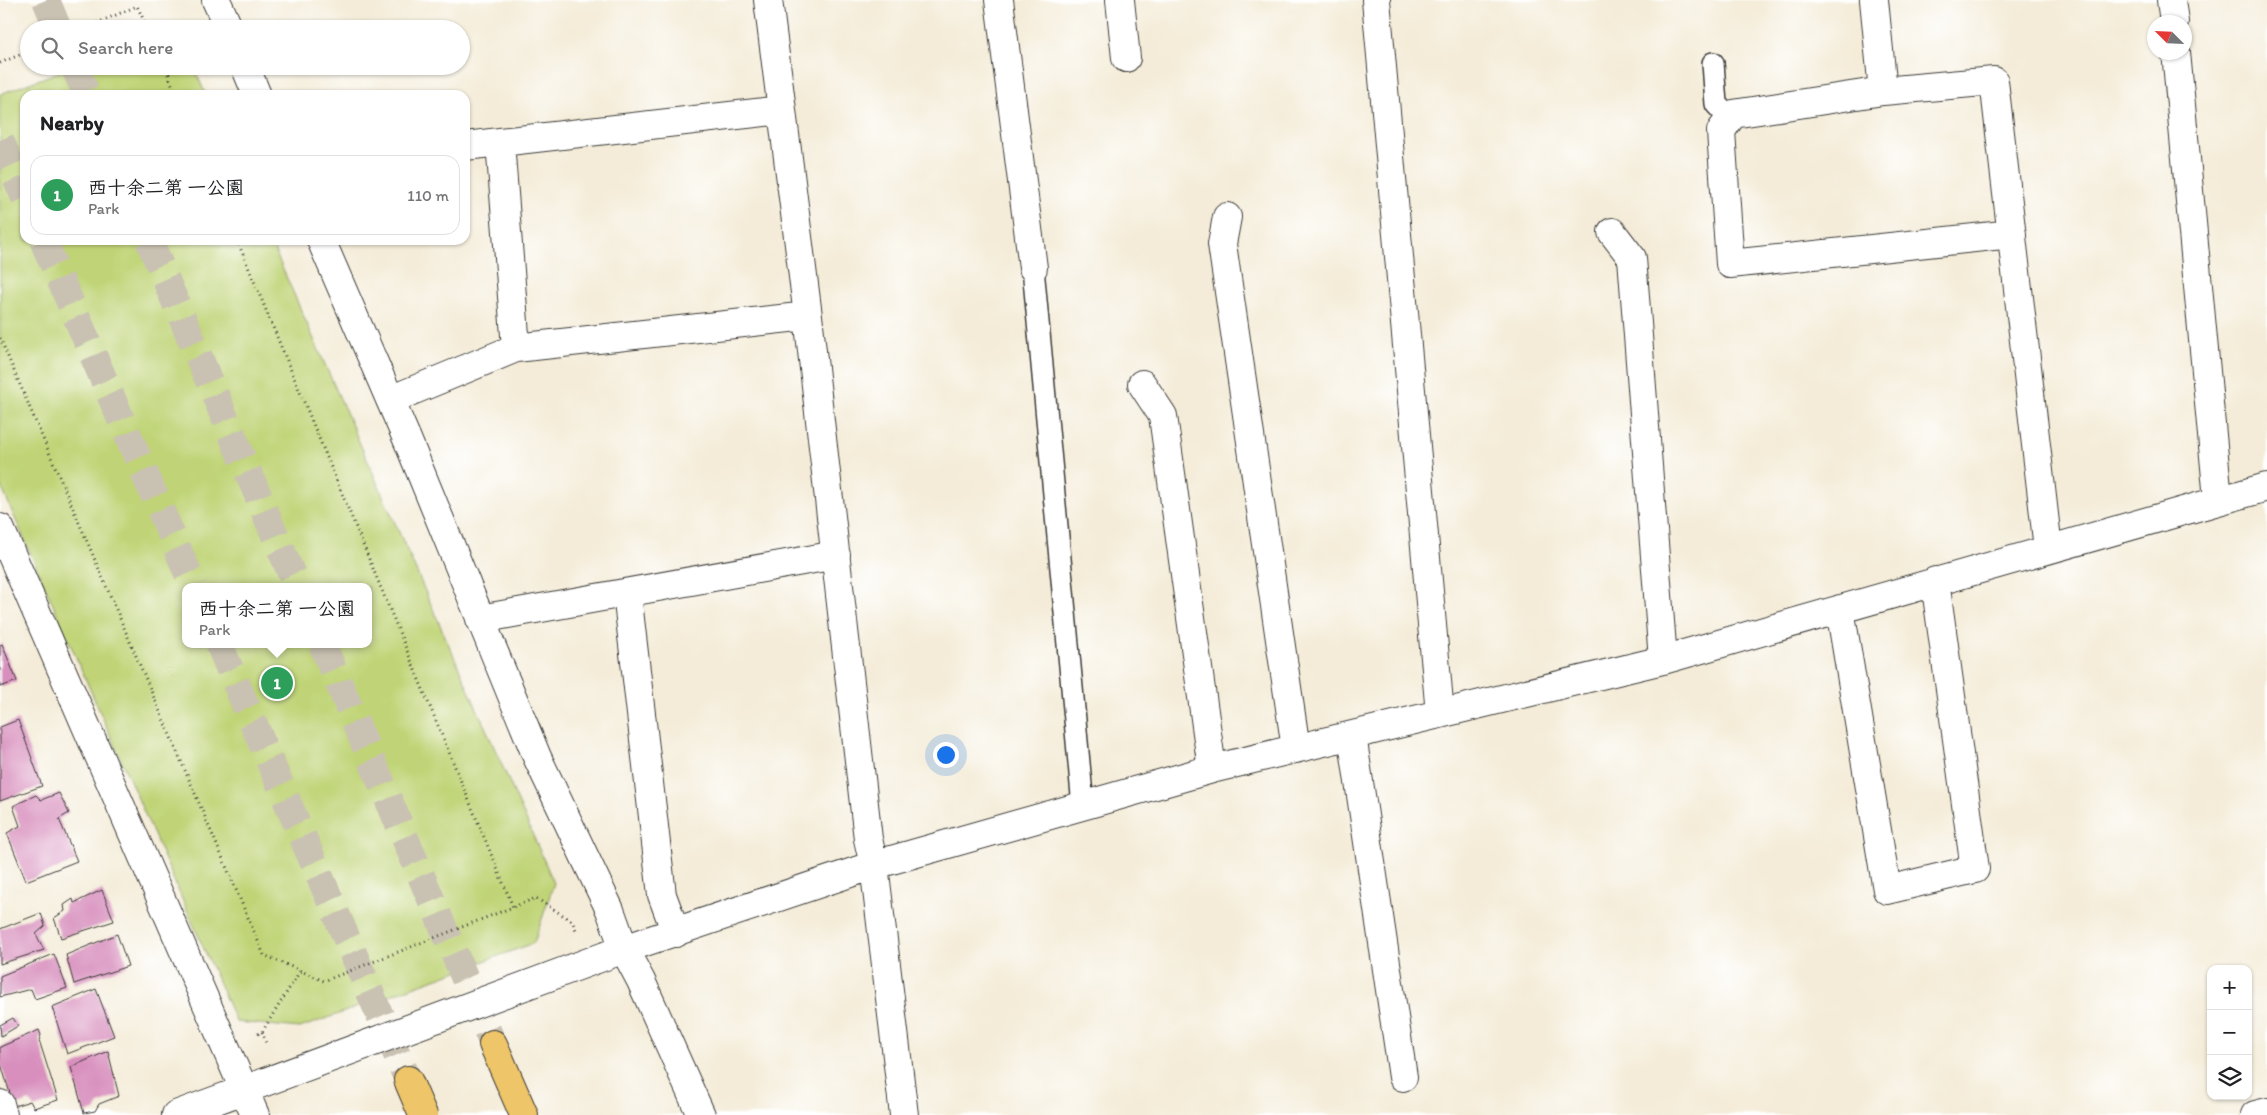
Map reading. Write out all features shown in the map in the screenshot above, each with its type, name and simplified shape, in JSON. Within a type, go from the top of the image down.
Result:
[{"type":"highway","points":[[493,1044],[524,1115]]},
{"type":"highway","points":[[408,1080],[423,1115]]},
{"type":"street","points":[[216,0],[225,20]]},
{"type":"street","points":[[768,0],[808,316],[868,839],[874,866],[904,1115]]},
{"type":"street","points":[[999,0],[1033,268]]},
{"type":"street","points":[[1120,0],[1126,58]]},
{"type":"street","points":[[1376,0],[1440,714]]},
{"type":"street","points":[[1874,0],[1883,91]]},
{"type":"street","points":[[2171,0],[2173,15]]},
{"type":"street","points":[[2177,60],[2218,499]]},
{"type":"street","points":[[249,75],[256,90]]},
{"type":"street","points":[[2012,234],[1730,264],[1722,131],[1733,114],[1883,91],[1994,81],[2012,234],[2048,549]]},
{"type":"street","points":[[470,145],[782,110]]},
{"type":"street","points":[[500,142],[516,348]]},
{"type":"street","points":[[1227,217],[1222,244],[1296,749]]},
{"type":"street","points":[[1612,232],[1632,258],[1663,660]]},
{"type":"street","points":[[323,245],[390,400],[536,757],[610,910],[624,949],[641,981],[701,1115]]},
{"type":"street","points":[[390,400],[516,348],[808,316]]},
{"type":"street","points":[[1142,384],[1163,416],[1212,770]]},
{"type":"street","points":[[176,1115],[250,1103],[587,963],[874,866],[1212,770],[1663,660],[2218,499],[2267,487]]},
{"type":"street","points":[[0,528],[250,1103]]},
{"type":"street","points":[[480,619],[836,555]]},
{"type":"street","points":[[1840,609],[1887,890],[1975,869],[1935,581]]},
{"type":"street","points":[[626,593],[662,895],[676,932]]},
{"type":"street","points":[[1352,736],[1403,1077]]},
{"type":"street","points":[[0,1104],[3,1115]]},
{"type":"street","points":[[2255,1115],[2267,1112]]},
{"type":"lane","points":[[1713,62],[1716,104],[1730,120]]},
{"type":"lane","points":[[1033,268],[1083,806]]},
{"type":"path","points":[[104,20],[137,6],[144,20]]},
{"type":"path","points":[[0,64],[20,55]]},
{"type":"path","points":[[168,75],[174,90]]},
{"type":"path","points":[[238,245],[513,907]]},
{"type":"path","points":[[0,338],[264,955],[324,981],[536,898],[572,921],[587,963]]},
{"type":"path","points":[[226,1047],[262,1032],[300,971]]},
{"type":"green space","points":[[51,75],[197,75],[204,90],[20,90],[20,245],[272,245],[554,883],[534,943],[300,1028],[236,1022],[0,484],[0,94]]},
{"type":"building","points":[[2,644],[17,681],[0,687],[0,645]]},
{"type":"building","points":[[18,720],[42,786],[0,801],[0,727]]},
{"type":"building","points":[[59,793],[69,813],[59,819],[77,861],[26,881],[7,833],[20,826],[13,806],[36,795],[41,800]]},
{"type":"building","points":[[102,890],[114,921],[61,938],[54,918],[65,911],[64,905],[73,899],[74,903]]},
{"type":"building","points":[[41,913],[45,926],[36,934],[44,950],[0,964],[0,929]]},
{"type":"building","points":[[117,934],[128,966],[74,984],[66,955]]},
{"type":"building","points":[[54,954],[67,988],[35,999],[31,989],[0,997],[0,976]]},
{"type":"building","points":[[96,989],[114,1036],[67,1054],[52,1007]]},
{"type":"building","points":[[13,1018],[18,1026],[1,1036],[0,1025]]},
{"type":"building","points":[[39,1030],[41,1035],[39,1040],[58,1100],[34,1108],[30,1101],[14,1106],[0,1061],[0,1047]]},
{"type":"building","points":[[108,1051],[119,1096],[99,1104],[95,1111],[84,1113],[71,1067]]},
{"type":"tunnel","points":[[46,0],[54,20]]},
{"type":"tunnel","points":[[78,75],[85,90]]},
{"type":"tunnel","points":[[0,140],[20,186]]},
{"type":"tunnel","points":[[45,245],[192,583]]},
{"type":"tunnel","points":[[151,245],[295,583]]},
{"type":"tunnel","points":[[221,648],[408,1080]]},
{"type":"tunnel","points":[[324,648],[493,1044]]},
{"type":"place","name":"西十余二第 一公園","points":[[277,683]]}]
